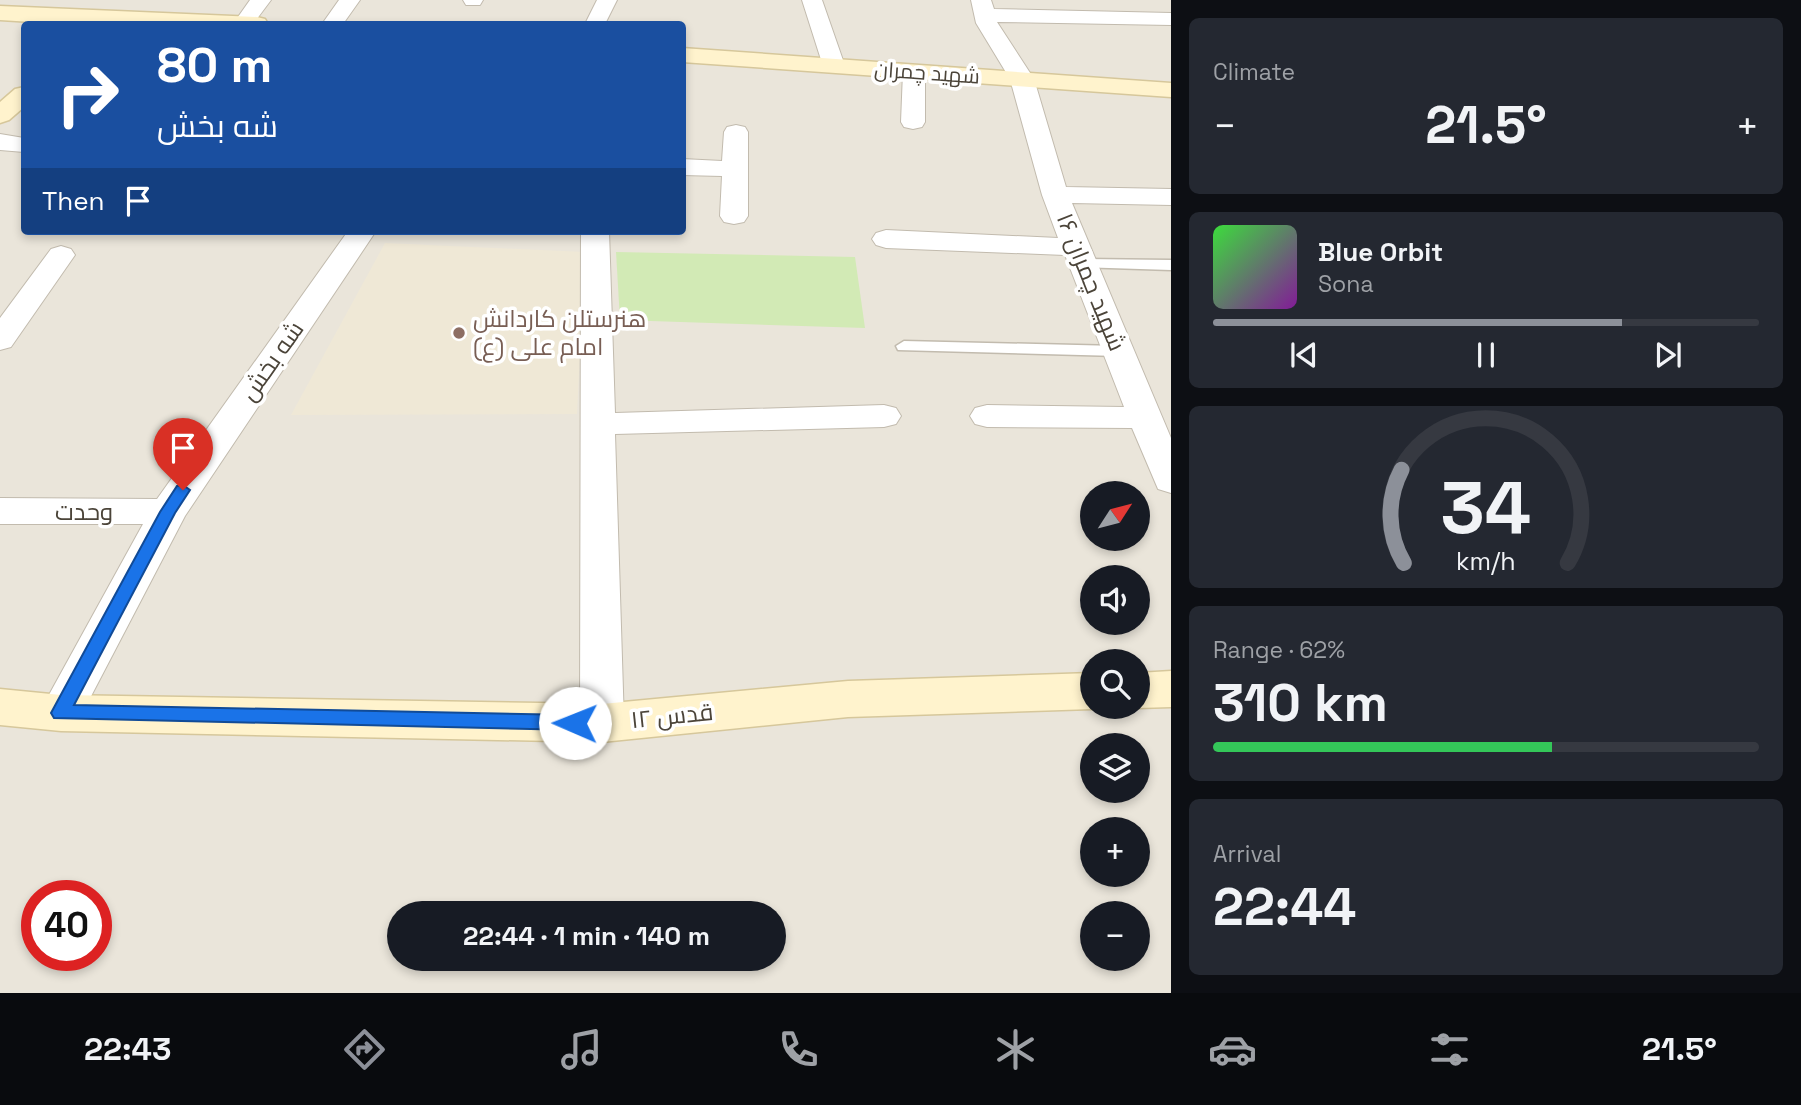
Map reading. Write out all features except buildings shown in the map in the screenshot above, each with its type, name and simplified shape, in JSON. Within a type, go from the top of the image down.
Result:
[{"type":"street","points":[[107,20],[130,0]]},
{"type":"street","points":[[251,21],[261,0]]},
{"type":"street","points":[[334,21],[351,0]]},
{"type":"street","points":[[596,21],[607,0]]},
{"type":"street","points":[[812,0],[834,66]]},
{"type":"street","points":[[1082,0],[1144,1]]},
{"type":"street","points":[[0,3],[88,11],[107,20]]},
{"type":"street","points":[[984,7],[1171,19]]},
{"type":"street","name":"شهید چمران ۱۶","points":[[984,7],[987,23],[1022,79],[1055,195],[1170,475]]},
{"type":"street","points":[[0,13],[143,21]]},
{"type":"street","name":"شهید چمران","points":[[686,55],[1171,90]]},
{"type":"street","points":[[913,122],[914,72]]},
{"type":"street","points":[[0,116],[21,97]]},
{"type":"street","points":[[734,216],[736,132]]},
{"type":"street","points":[[0,142],[21,145]]},
{"type":"street","points":[[686,167],[735,169]]},
{"type":"street","points":[[1055,195],[1171,197]]},
{"type":"street","name":"شه بخش","points":[[61,713],[168,512],[359,235]]},
{"type":"street","points":[[595,235],[602,723]]},
{"type":"street","points":[[886,239],[1080,255]]},
{"type":"street","points":[[0,340],[61,255]]},
{"type":"street","points":[[598,424],[884,416]]},
{"type":"street","points":[[986,416],[1145,418]]},
{"type":"street","name":"وحدت","points":[[0,512],[168,512]]},
{"type":"street","points":[[1150,690],[1171,689]]},
{"type":"street","name":"قدس ۱۲","points":[[0,707],[61,713],[602,723],[848,699],[1080,691]]},
{"type":"lane","points":[[1080,255],[1171,264]]},
{"type":"lane","points":[[904,346],[1118,351]]},
{"type":"shaded area","points":[[0,0],[1171,0],[1171,993],[0,993]]},
{"type":"shaded area","name":"هنرستلن کاردانش امام علی (ع)","points":[[385,243],[585,252],[577,414],[291,415]]},
{"type":"green space","points":[[616,252],[855,257],[865,328],[620,320]]},
{"type":"place","name":"هنرستلن کاردانش امام علی (ع)","points":[[459,333]]},
{"type":"route","points":[[183,490],[168,512],[61,713],[575,723]]}]
